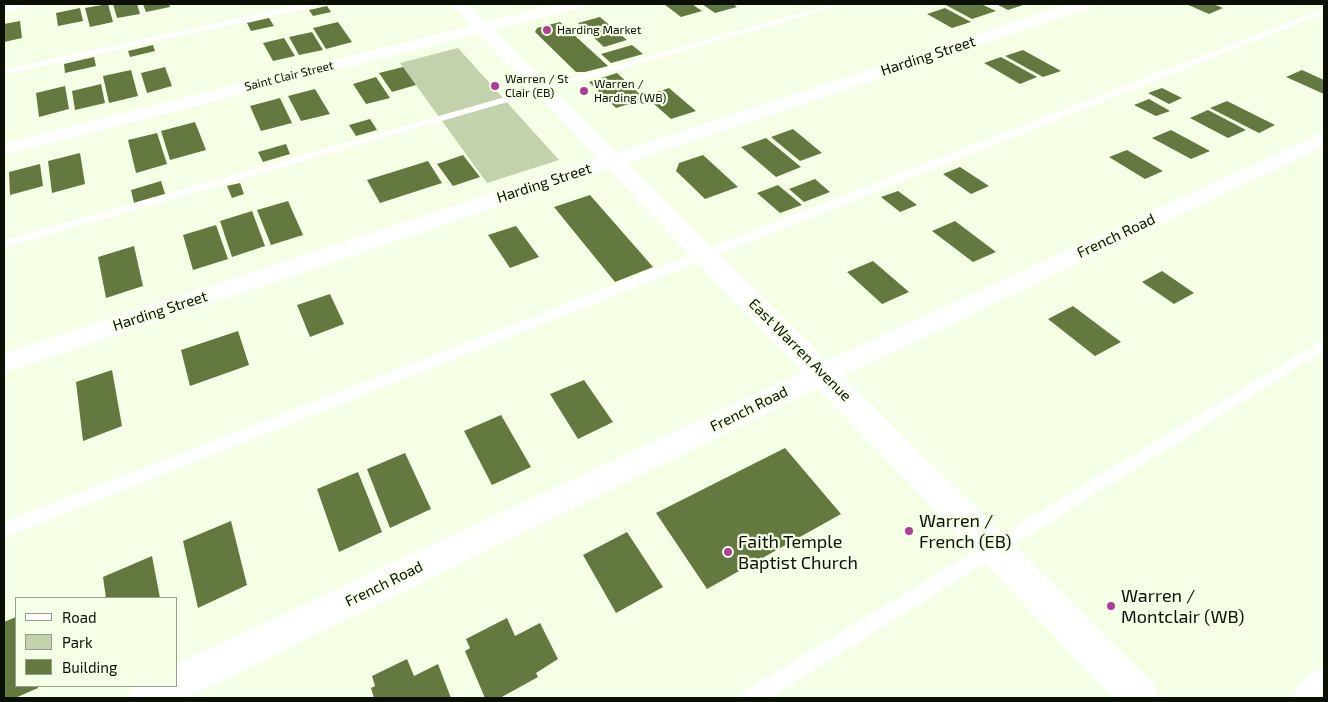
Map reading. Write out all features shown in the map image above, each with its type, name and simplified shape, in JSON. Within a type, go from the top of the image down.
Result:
[{"type":"street","points":[[4,7],[22,4]]},
{"type":"street","name":"East Warren Avenue","points":[[458,4],[1140,698]]},
{"type":"street","name":"Saint Clair Street","points":[[4,148],[575,4]]},
{"type":"street","name":"Harding Street","points":[[4,363],[1084,4]]},
{"type":"street","name":"French Road","points":[[178,683],[823,374],[1324,138]]},
{"type":"street","points":[[146,698],[170,687]]},
{"type":"street","points":[[1311,698],[1324,687]]},
{"type":"lane","points":[[4,72],[314,4]]},
{"type":"lane","points":[[4,244],[840,4]]},
{"type":"lane","points":[[4,530],[704,253],[1324,11]]},
{"type":"lane","points":[[751,698],[1324,344]]},
{"type":"green space","points":[[458,48],[559,160],[487,183],[400,63]]},
{"type":"building","points":[[108,4],[113,22],[90,27],[85,8]]},
{"type":"building","points":[[113,4],[137,4],[140,14],[117,18]]},
{"type":"building","points":[[143,4],[169,4],[170,7],[146,12]]},
{"type":"building","points":[[664,4],[692,4],[702,11],[681,17]]},
{"type":"building","points":[[702,4],[733,4],[737,7],[715,13]]},
{"type":"building","points":[[944,4],[981,4],[996,11],[972,19]]},
{"type":"building","points":[[996,4],[1026,4],[1008,10]]},
{"type":"building","points":[[1186,4],[1213,4],[1223,8],[1209,14]]},
{"type":"building","points":[[327,6],[331,12],[313,16],[309,10]]},
{"type":"building","points":[[80,8],[83,21],[58,26],[56,13]]},
{"type":"building","points":[[945,8],[971,22],[952,28],[927,14]]},
{"type":"building","points":[[600,17],[627,40],[604,47],[578,23]]},
{"type":"building","points":[[269,18],[274,26],[251,31],[247,23]]},
{"type":"building","points":[[20,21],[22,38],[4,42],[4,24]]},
{"type":"building","points":[[338,22],[352,42],[326,49],[313,28]]},
{"type":"building","points":[[560,22],[608,66],[585,72],[576,72],[535,32],[537,28]]},
{"type":"building","points":[[312,32],[323,50],[299,55],[289,37]]},
{"type":"building","points":[[284,38],[295,56],[273,61],[263,43]]},
{"type":"building","points":[[153,45],[155,51],[130,57],[128,51]]},
{"type":"building","points":[[632,45],[643,54],[611,63],[601,54]]},
{"type":"building","points":[[1023,50],[1061,71],[1043,77],[1005,56]]},
{"type":"building","points":[[94,57],[96,66],[65,73],[64,64]]},
{"type":"building","points":[[1001,57],[1037,77],[1020,84],[984,63]]},
{"type":"building","points":[[165,67],[172,86],[147,93],[141,73]]},
{"type":"building","points":[[403,67],[416,85],[392,92],[379,73]]},
{"type":"building","points":[[131,70],[138,96],[109,103],[103,76]]},
{"type":"building","points":[[1302,70],[1324,80],[1324,94],[1286,77]]},
{"type":"building","points":[[617,73],[645,99],[616,108],[589,82]]},
{"type":"building","points":[[376,77],[390,98],[366,104],[353,84]]},
{"type":"building","points":[[101,84],[105,103],[75,110],[72,91]]},
{"type":"building","points":[[65,86],[69,109],[39,117],[36,93]]},
{"type":"building","points":[[669,88],[696,111],[671,119],[645,96]]},
{"type":"building","points":[[1162,88],[1182,98],[1169,104],[1148,93]]},
{"type":"building","points":[[315,89],[330,114],[301,121],[288,96]]},
{"type":"building","points":[[280,98],[292,123],[261,131],[250,106]]},
{"type":"building","points":[[1149,99],[1170,111],[1156,116],[1134,105]]},
{"type":"building","points":[[1227,101],[1275,125],[1259,133],[1210,108]]},
{"type":"building","points":[[1208,110],[1246,130],[1228,138],[1190,118]]},
{"type":"building","points":[[370,119],[377,130],[356,136],[349,125]]},
{"type":"building","points":[[195,122],[206,150],[170,160],[161,131]]},
{"type":"building","points":[[793,129],[822,153],[800,161],[771,137]]},
{"type":"building","points":[[1171,130],[1210,151],[1191,159],[1152,138]]},
{"type":"building","points":[[157,133],[167,164],[136,173],[128,140]]},
{"type":"building","points":[[766,138],[801,167],[776,177],[741,147]]},
{"type":"building","points":[[286,144],[290,154],[263,162],[258,152]]},
{"type":"building","points":[[1127,150],[1163,171],[1145,179],[1109,157]]},
{"type":"building","points":[[80,153],[85,184],[52,193],[48,161]]},
{"type":"building","points":[[463,155],[480,177],[453,186],[437,164]]},
{"type":"building","points":[[703,155],[738,187],[705,199],[676,171],[679,163]]},
{"type":"building","points":[[428,161],[442,183],[380,203],[367,180]]},
{"type":"building","points":[[40,164],[43,186],[10,195],[9,172]]},
{"type":"building","points":[[960,167],[989,186],[971,194],[943,174]]},
{"type":"building","points":[[815,179],[830,192],[804,202],[789,189]]},
{"type":"building","points":[[161,181],[165,194],[134,203],[131,190]]},
{"type":"building","points":[[240,183],[244,194],[232,198],[227,186]]},
{"type":"building","points":[[778,185],[802,205],[780,213],[757,193]]},
{"type":"building","points":[[898,191],[917,205],[900,212],[881,197]]},
{"type":"building","points":[[590,195],[653,267],[615,282],[554,207]]},
{"type":"building","points":[[288,201],[303,235],[271,245],[257,210]]},
{"type":"building","points":[[252,211],[265,246],[232,257],[220,221]]},
{"type":"building","points":[[955,221],[996,252],[973,262],[932,231]]},
{"type":"building","points":[[216,225],[228,259],[193,270],[183,235]]},
{"type":"building","points":[[516,226],[539,257],[510,268],[488,235]]},
{"type":"building","points":[[134,246],[143,286],[106,298],[98,257]]},
{"type":"building","points":[[873,261],[909,292],[882,304],[847,272]]},
{"type":"building","points":[[1162,271],[1194,293],[1174,304],[1142,282]]},
{"type":"building","points":[[330,294],[344,324],[310,337],[297,305]]},
{"type":"building","points":[[1073,306],[1121,342],[1095,356],[1048,319]]},
{"type":"building","points":[[238,331],[249,365],[190,386],[181,350]]},
{"type":"building","points":[[112,370],[122,426],[83,441],[76,382]]},
{"type":"building","points":[[584,380],[613,422],[578,439],[550,394]]},
{"type":"building","points":[[501,415],[531,467],[492,485],[464,431]]},
{"type":"building","name":"Faith Temple Baptist Church","points":[[785,448],[841,514],[707,589],[656,513]]},
{"type":"building","points":[[405,453],[431,509],[390,528],[367,469]]},
{"type":"building","points":[[358,472],[382,532],[339,552],[317,489]]},
{"type":"building","points":[[231,521],[247,585],[198,608],[183,541]]},
{"type":"building","points":[[627,532],[663,587],[616,613],[583,555]]},
{"type":"building","points":[[152,556],[160,597],[106,597],[103,577]]},
{"type":"building","points":[[15,617],[15,687],[38,687],[15,698],[4,698],[4,622]]},
{"type":"building","points":[[507,618],[515,636],[540,623],[558,659],[536,673],[538,677],[500,698],[485,698],[465,651],[470,648],[466,639]]},
{"type":"building","points":[[407,659],[414,676],[438,664],[451,698],[374,698],[371,688],[375,686],[372,676]]},
{"type":"place","name":"Harding Market","points":[[547,30]]},
{"type":"place","name":"Warren / St Clair (EB)","points":[[495,86]]},
{"type":"place","name":"Warren / Harding (WB)","points":[[584,91]]},
{"type":"place","name":"Warren / French (EB)","points":[[909,531]]},
{"type":"place","name":"Faith Temple Baptist Church","points":[[728,552]]},
{"type":"place","name":"Warren / Montclair (WB)","points":[[1111,606]]}]
